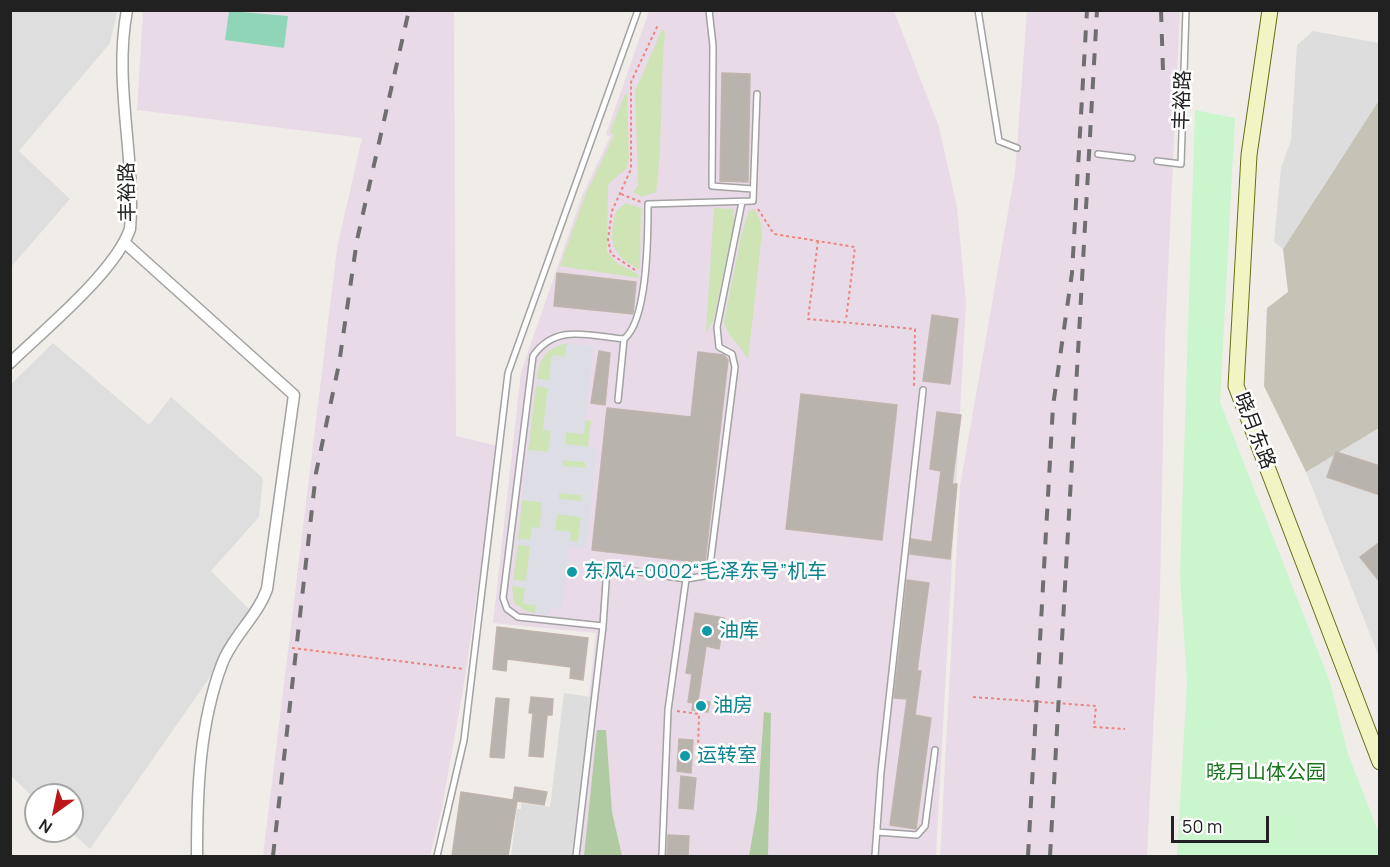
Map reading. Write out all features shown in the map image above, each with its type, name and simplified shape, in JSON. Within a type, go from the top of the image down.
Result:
[{"type":"street","name":"丰裕路","points":[[10,363],[111,264],[125,243],[131,215],[123,78],[123,30],[127,10]]},
{"type":"street","name":"晓月东路","points":[[1270,10],[1249,155],[1236,386],[1380,762]]},
{"type":"street","points":[[125,243],[294,395],[267,589],[261,604],[222,662],[203,735],[197,856]]},
{"type":"lane","points":[[437,856],[464,740],[508,373],[638,10]]},
{"type":"lane","points":[[709,10],[712,46],[712,186],[753,189]]},
{"type":"lane","points":[[978,10],[999,141],[1017,148]]},
{"type":"lane","name":"丰裕路","points":[[1156,161],[1181,164],[1186,10]]},
{"type":"lane","points":[[618,400],[624,339],[632,332],[646,276],[648,204],[753,201],[757,94]]},
{"type":"lane","points":[[1098,154],[1132,158]]},
{"type":"lane","points":[[576,856],[603,626],[607,567],[686,579],[705,576],[710,565],[735,368],[732,354],[719,347],[717,327],[742,202]]},
{"type":"lane","points":[[603,626],[518,617],[507,609],[503,598],[532,356],[553,337],[566,334],[624,339]]},
{"type":"lane","points":[[875,856],[881,772],[923,390]]},
{"type":"lane","points":[[662,856],[668,710],[686,579]]},
{"type":"lane","points":[[877,832],[917,835],[925,826],[935,750]]},
{"type":"path","points":[[646,276],[624,265],[611,254],[609,227],[612,211],[631,169],[631,82],[658,25]]},
{"type":"path","points":[[621,194],[648,204]]},
{"type":"path","points":[[753,201],[774,234],[855,247],[846,322]]},
{"type":"path","points":[[818,241],[808,319],[915,328],[913,406],[921,406]]},
{"type":"path","points":[[292,648],[472,670]]},
{"type":"path","points":[[973,697],[1096,706],[1094,727],[1125,729]]},
{"type":"path","points":[[668,710],[699,714],[698,751],[754,759]]},
{"type":"shaded area","points":[[11,10],[117,12],[110,43],[19,151],[70,199],[11,267]]},
{"type":"shaded area","points":[[143,11],[454,11],[456,436],[498,446],[465,678],[442,808],[430,856],[263,856],[337,248],[362,138],[137,110]]},
{"type":"shaded area","points":[[649,11],[894,11],[939,127],[957,207],[966,302],[936,856],[571,856],[596,633],[493,623],[521,372],[582,196],[610,137],[606,134]]},
{"type":"shaded area","points":[[1027,11],[1180,11],[1165,337],[1160,592],[1147,856],[940,856],[960,486],[1015,172]]},
{"type":"shaded area","points":[[1313,31],[1379,43],[1379,100],[1283,249],[1274,242],[1281,168],[1291,140],[1297,45]]},
{"type":"shaded area","points":[[1379,100],[1379,428],[1306,472],[1264,386],[1267,308],[1288,292],[1283,249]]},
{"type":"shaded area","points":[[53,343],[149,425],[171,397],[263,478],[259,517],[211,571],[254,614],[90,849],[83,843],[84,783],[24,783],[24,788],[11,776],[10,385]]},
{"type":"shaded area","points":[[567,343],[593,346],[584,434],[566,432],[565,444],[597,448],[586,548],[569,547],[562,608],[550,607],[549,615],[536,613],[536,605],[523,604],[525,588],[512,586],[513,580],[526,581],[530,546],[518,545],[518,539],[530,540],[532,527],[540,528],[542,502],[522,500],[528,450],[548,452],[551,431],[543,430],[548,388],[536,386],[537,379],[549,380],[552,355],[565,357]],"holes":[[[563,460],[585,462],[585,468],[562,466]],[[559,493],[581,495],[581,501],[559,499]],[[557,514],[581,517],[578,542],[570,541],[571,532],[555,530]]]},
{"type":"shaded area","points":[[1379,428],[1379,657],[1306,472]]},
{"type":"shaded area","points":[[564,693],[591,697],[571,856],[511,856],[517,809],[521,809],[521,803],[550,807]]},
{"type":"green space","points":[[229,11],[288,16],[284,48],[225,40]]},
{"type":"green space","points":[[662,30],[665,31],[656,192],[642,197],[633,192],[638,186],[635,91]]},
{"type":"green space","points":[[627,94],[629,159],[627,168],[608,184],[607,252],[617,263],[639,275],[638,278],[560,266],[585,196],[614,135],[610,132],[624,96]]},
{"type":"green space","name":"晓月山体公园","points":[[1195,110],[1235,118],[1220,402],[1330,682],[1348,754],[1379,833],[1379,856],[1177,856],[1187,683],[1180,576]]},
{"type":"green space","points":[[626,203],[641,208],[640,270],[623,259],[612,240],[616,211]]},
{"type":"green space","points":[[714,208],[733,209],[735,220],[713,321],[706,332]]},
{"type":"green space","points":[[754,209],[760,219],[762,232],[748,360],[724,322],[741,236],[749,211]]},
{"type":"green space","points":[[567,343],[565,357],[552,355],[549,380],[537,379],[545,355],[553,348]]},
{"type":"green space","points":[[536,386],[548,388],[543,429],[551,430],[548,452],[528,450]]},
{"type":"green space","points":[[585,420],[591,421],[588,447],[565,444],[566,432],[583,434]]},
{"type":"green space","points":[[563,460],[585,462],[585,468],[562,466]]},
{"type":"green space","points":[[559,493],[582,495],[581,502],[558,499]]},
{"type":"green space","points":[[522,500],[542,502],[540,528],[530,540],[518,539]]},
{"type":"green space","points":[[557,514],[581,517],[578,542],[570,541],[555,530]]},
{"type":"green space","points":[[518,545],[530,546],[526,582],[513,580]]},
{"type":"green space","points":[[512,586],[525,588],[536,605],[535,613],[526,611],[514,603]]},
{"type":"green space","points":[[764,712],[771,713],[768,856],[749,856],[757,810]]},
{"type":"green space","points":[[597,730],[606,730],[612,812],[622,856],[584,856]]},
{"type":"building","points":[[722,73],[750,74],[748,182],[720,181]]},
{"type":"building","points":[[557,273],[636,282],[633,314],[554,306]]},
{"type":"building","points":[[932,315],[958,319],[950,384],[923,381]]},
{"type":"building","points":[[599,351],[610,353],[605,405],[591,403]]},
{"type":"building","points":[[698,352],[724,355],[728,360],[705,563],[592,550],[607,408],[691,417]]},
{"type":"building","points":[[801,394],[897,405],[882,540],[786,529]]},
{"type":"building","points":[[937,412],[961,415],[952,484],[957,484],[950,559],[910,554],[911,539],[932,542],[941,471],[930,469]]},
{"type":"building","points":[[1336,452],[1380,466],[1380,495],[1327,477]]},
{"type":"building","points":[[1380,542],[1380,582],[1360,557]]},
{"type":"building","points":[[907,580],[929,583],[917,671],[921,671],[915,715],[931,718],[916,829],[890,825],[907,699],[894,698]]},
{"type":"building","points":[[695,613],[724,618],[719,649],[706,646],[698,701],[710,702],[708,712],[692,710],[693,703],[688,702],[692,674],[686,673]]},
{"type":"building","points":[[497,627],[588,638],[583,680],[570,678],[571,667],[507,659],[506,671],[493,669]]},
{"type":"building","points":[[531,697],[553,699],[552,715],[547,715],[543,757],[529,756],[533,713],[529,713]]},
{"type":"building","points":[[496,698],[509,699],[504,758],[490,757]]},
{"type":"building","name":"运转室","points":[[679,739],[693,740],[691,773],[677,771]]},
{"type":"building","points":[[681,776],[696,778],[693,809],[679,808]]},
{"type":"building","points":[[515,787],[547,792],[544,805],[517,801],[508,856],[452,856],[461,792],[513,800]]},
{"type":"building","points":[[668,835],[689,836],[688,856],[667,856]]},
{"type":"railway","points":[[273,856],[316,473],[339,364],[357,240],[409,10]]},
{"type":"railway","points":[[1028,856],[1053,406],[1072,273],[1087,10]]},
{"type":"railway","points":[[1050,856],[1097,10]]},
{"type":"railway","points":[[1161,10],[1163,71]]},
{"type":"place","name":"东风4-0002“毛泽东号”机车","points":[[572,572]]},
{"type":"place","name":"油库","points":[[707,631]]},
{"type":"place","name":"油房","points":[[701,706]]},
{"type":"place","name":"运转室","points":[[685,756]]}]
